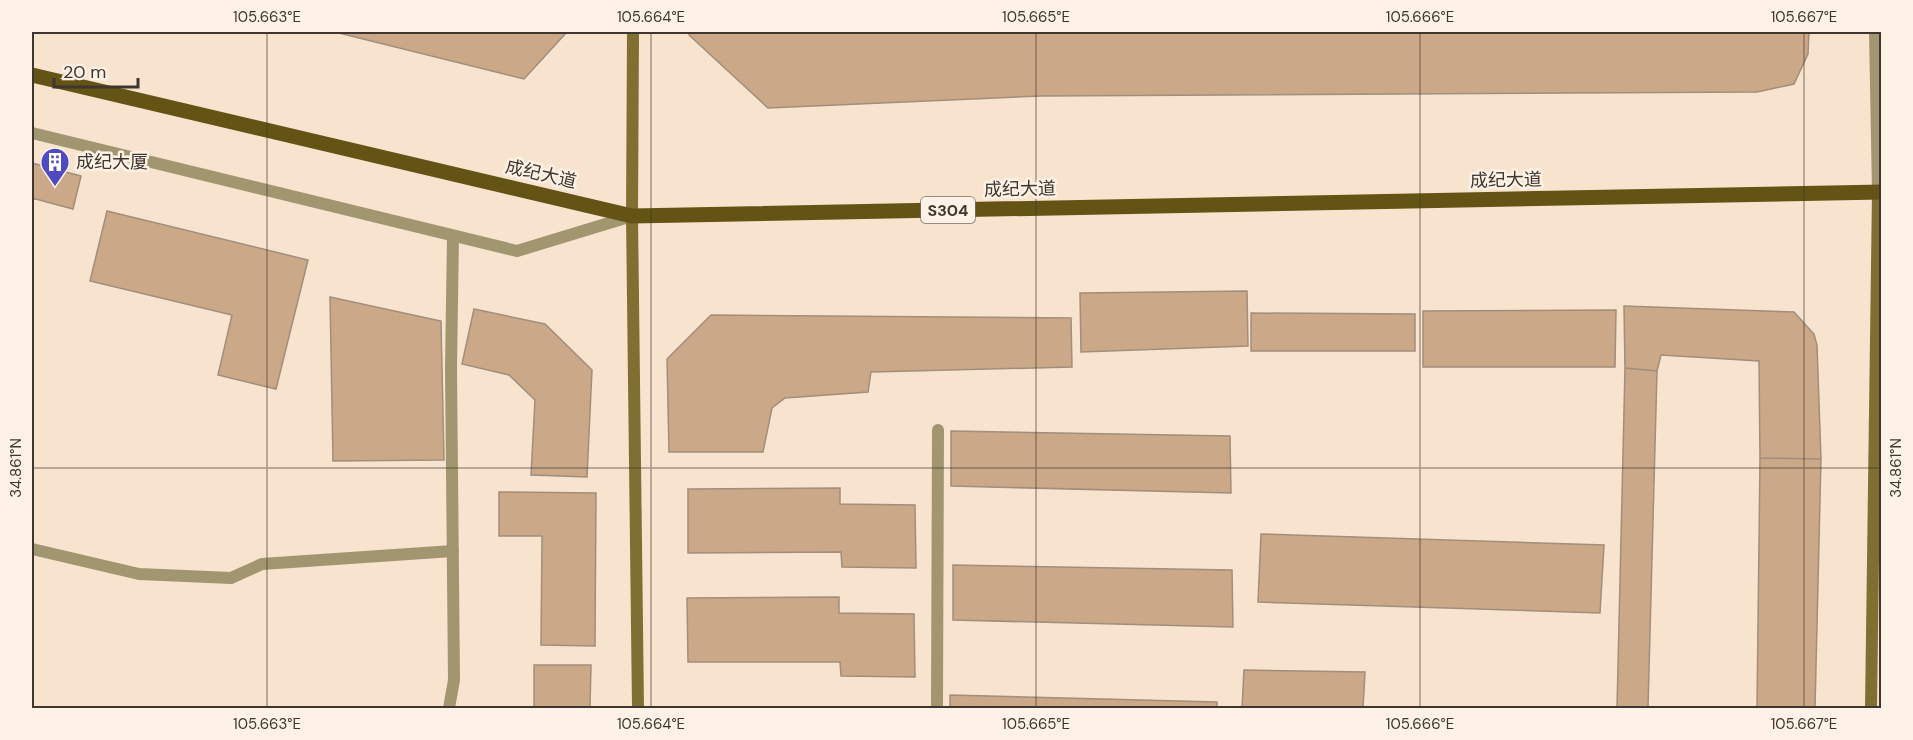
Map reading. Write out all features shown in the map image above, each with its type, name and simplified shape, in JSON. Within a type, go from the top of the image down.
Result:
[{"type":"main road","points":[[633,32],[632,216],[638,708]]},
{"type":"main road","name":"成纪大道","points":[[32,75],[632,216],[1880,192]]},
{"type":"main road","points":[[1872,708],[1880,192]]},
{"type":"street","points":[[1875,32],[1880,192]]},
{"type":"street","points":[[32,133],[517,251],[632,216]]},
{"type":"street","points":[[449,708],[454,680],[451,379],[453,236]]},
{"type":"street","points":[[937,708],[938,430]]},
{"type":"street","points":[[32,549],[139,574],[231,578],[262,564],[453,550]]},
{"type":"building","points":[[335,32],[567,32],[524,79]]},
{"type":"building","points":[[689,32],[1809,32],[1808,54],[1794,84],[1757,92],[1041,96],[768,108],[689,35]]},
{"type":"building","name":"成纪大厦","points":[[32,163],[81,176],[73,209],[32,198]]},
{"type":"building","points":[[107,211],[308,260],[276,389],[218,375],[232,315],[90,281]]},
{"type":"building","points":[[1247,291],[1248,346],[1081,352],[1080,293]]},
{"type":"building","points":[[330,297],[441,321],[444,460],[333,461]]},
{"type":"building","points":[[1624,306],[1794,312],[1814,334],[1817,345],[1821,459],[1760,458],[1759,361],[1661,355],[1657,371],[1625,368]]},
{"type":"building","points":[[474,309],[545,324],[592,370],[587,477],[531,475],[535,400],[509,375],[462,364]]},
{"type":"building","points":[[1616,310],[1615,367],[1423,367],[1423,311]]},
{"type":"building","points":[[1251,313],[1415,314],[1415,351],[1251,351]]},
{"type":"building","points":[[711,315],[1071,318],[1072,367],[871,372],[868,392],[785,398],[772,408],[763,452],[669,452],[667,359]]},
{"type":"building","points":[[1625,368],[1657,371],[1648,708],[1617,708]]},
{"type":"building","points":[[951,431],[1230,436],[1231,493],[951,486]]},
{"type":"building","points":[[1760,458],[1821,459],[1815,708],[1757,708]]},
{"type":"building","points":[[840,488],[840,504],[915,505],[916,568],[842,567],[841,552],[688,553],[688,489]]},
{"type":"building","points":[[499,492],[596,493],[595,646],[541,645],[542,536],[499,536]]},
{"type":"building","points":[[1261,534],[1604,545],[1600,613],[1258,602]]},
{"type":"building","points":[[953,565],[1232,570],[1233,627],[953,620]]},
{"type":"building","points":[[839,597],[839,613],[914,614],[915,677],[841,676],[840,662],[688,662],[687,598]]},
{"type":"building","points":[[534,665],[591,665],[590,708],[534,708]]},
{"type":"building","points":[[1244,670],[1365,672],[1363,708],[1242,708]]},
{"type":"building","points":[[950,695],[1217,702],[1217,708],[950,708]]},
{"type":"place","name":"成纪大厦","points":[[55,188]]}]
